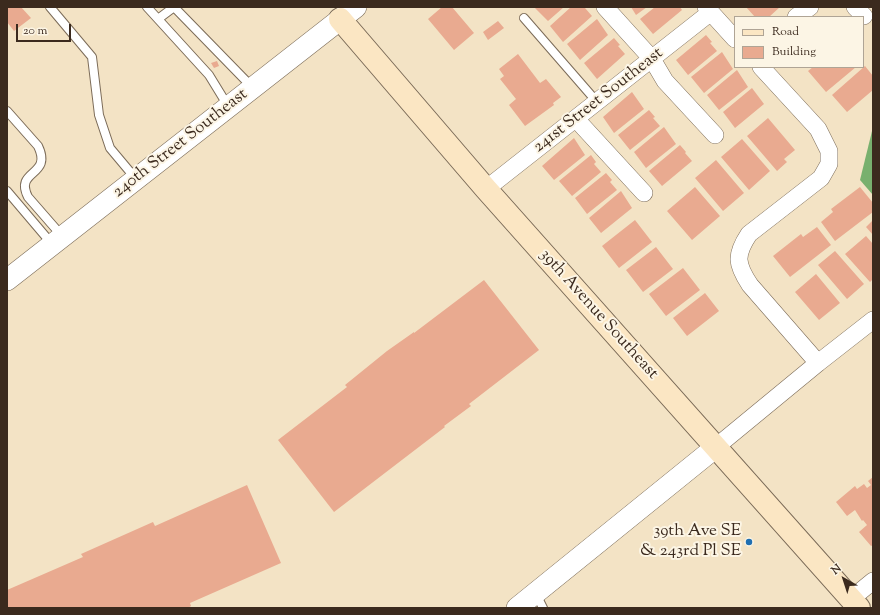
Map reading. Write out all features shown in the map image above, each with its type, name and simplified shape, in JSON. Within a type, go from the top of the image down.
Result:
[{"type":"main road","name":"39th Avenue Southeast","points":[[348,13],[486,189],[855,603]]},
{"type":"street","points":[[605,7],[652,59],[665,81],[715,135]]},
{"type":"street","points":[[797,16],[810,7]]},
{"type":"street","points":[[709,10],[734,38]]},
{"type":"street","name":"241st Street Southeast","points":[[486,189],[652,59],[709,10]]},
{"type":"street","name":"240th Street Southeast","points":[[7,280],[348,13]]},
{"type":"street","points":[[762,68],[818,129],[829,151],[829,164],[821,178],[749,234],[740,247],[739,263],[741,272],[750,285],[818,363]]},
{"type":"street","points":[[576,119],[644,193]]},
{"type":"street","points":[[517,608],[540,601],[716,447],[873,320]]},
{"type":"street","points":[[855,603],[873,581]]},
{"type":"lane","points":[[50,7],[92,57],[100,116],[110,148],[136,180]]},
{"type":"lane","points":[[147,7],[209,75],[228,107]]},
{"type":"lane","points":[[158,19],[174,7],[252,88]]},
{"type":"lane","points":[[524,18],[597,102]]},
{"type":"lane","points":[[7,111],[38,146],[42,153],[42,161],[39,169],[26,180],[24,186],[28,197],[57,241]]},
{"type":"lane","points":[[7,191],[57,241]]},
{"type":"green space","points":[[873,127],[873,195],[860,180]]},
{"type":"building","points":[[7,7],[21,7],[31,18],[14,31],[7,22]]},
{"type":"building","points":[[442,7],[452,7],[474,33],[454,50],[428,19]]},
{"type":"building","points":[[534,7],[564,7],[548,21]]},
{"type":"building","points":[[571,7],[586,7],[585,8],[592,16],[563,42],[550,26]]},
{"type":"building","points":[[631,7],[647,7],[636,15]]},
{"type":"building","points":[[655,7],[680,7],[682,10],[653,34],[640,19]]},
{"type":"building","points":[[746,7],[780,7],[770,16],[754,16]]},
{"type":"building","points":[[597,19],[608,35],[580,60],[567,44]]},
{"type":"building","points":[[498,21],[504,28],[488,40],[483,32]]},
{"type":"building","points":[[706,35],[712,42],[710,43],[717,51],[688,75],[676,60]]},
{"type":"building","points":[[614,38],[620,45],[618,46],[625,54],[597,79],[584,63]]},
{"type":"building","points":[[722,52],[733,69],[704,93],[691,77]]},
{"type":"building","points":[[518,54],[540,83],[546,79],[561,97],[553,103],[554,105],[525,126],[509,105],[516,99],[500,79],[504,76],[499,69]]},
{"type":"building","points":[[217,61],[219,66],[214,68],[211,63]]},
{"type":"building","points":[[865,66],[873,76],[873,90],[847,112],[832,95]]},
{"type":"building","points":[[812,68],[855,68],[826,92],[808,71]]},
{"type":"building","points":[[737,70],[748,87],[719,110],[707,95]]},
{"type":"building","points":[[752,88],[764,104],[735,128],[723,112]]},
{"type":"building","points":[[632,92],[644,109],[614,133],[603,117]]},
{"type":"building","points":[[649,110],[655,117],[653,118],[660,126],[630,150],[618,135]]},
{"type":"building","points":[[768,118],[795,150],[784,159],[787,162],[777,171],[747,136]]},
{"type":"building","points":[[664,127],[676,144],[646,168],[634,152]]},
{"type":"building","points":[[574,138],[585,155],[554,180],[542,166]]},
{"type":"building","points":[[742,139],[770,171],[749,190],[721,157]]},
{"type":"building","points":[[680,145],[692,161],[662,186],[649,171]]},
{"type":"building","points":[[591,155],[596,162],[594,164],[601,172],[572,196],[559,181]]},
{"type":"building","points":[[716,160],[744,193],[723,211],[695,178]]},
{"type":"building","points":[[606,173],[612,180],[610,182],[617,190],[587,214],[575,198]]},
{"type":"building","points":[[695,187],[720,216],[692,240],[667,211]]},
{"type":"building","points":[[860,187],[873,203],[873,212],[835,241],[821,222],[833,212],[831,209]]},
{"type":"building","points":[[621,191],[632,208],[601,233],[589,218]]},
{"type":"building","points":[[635,220],[652,242],[619,268],[602,246]]},
{"type":"building","points":[[873,220],[873,235],[866,227]]},
{"type":"building","points":[[817,227],[831,245],[790,277],[773,256],[801,234],[803,237]]},
{"type":"building","points":[[866,236],[873,244],[873,279],[870,282],[845,254]]},
{"type":"building","points":[[656,247],[673,269],[643,292],[626,270]]},
{"type":"building","points":[[835,251],[864,284],[847,299],[818,265]]},
{"type":"building","points":[[683,268],[700,290],[666,316],[649,294]]},
{"type":"building","points":[[816,274],[840,303],[819,320],[795,292]]},
{"type":"building","points":[[484,280],[539,350],[469,404],[471,406],[444,426],[445,427],[334,512],[278,440],[347,387],[345,385],[387,351],[414,333]]},
{"type":"building","points":[[705,293],[719,311],[687,336],[673,318]]},
{"type":"building","points":[[873,477],[873,545],[871,546],[859,532],[867,525],[863,520],[862,521],[855,510],[847,516],[836,502],[855,486],[857,489],[864,484],[867,488],[871,485],[868,481]]},
{"type":"building","points":[[247,485],[281,563],[190,603],[191,606],[188,608],[7,608],[7,590],[83,557],[81,554],[153,522],[155,526]]},
{"type":"place","name":"39th Ave SE & 243rd Pl SE","points":[[749,542]]}]
